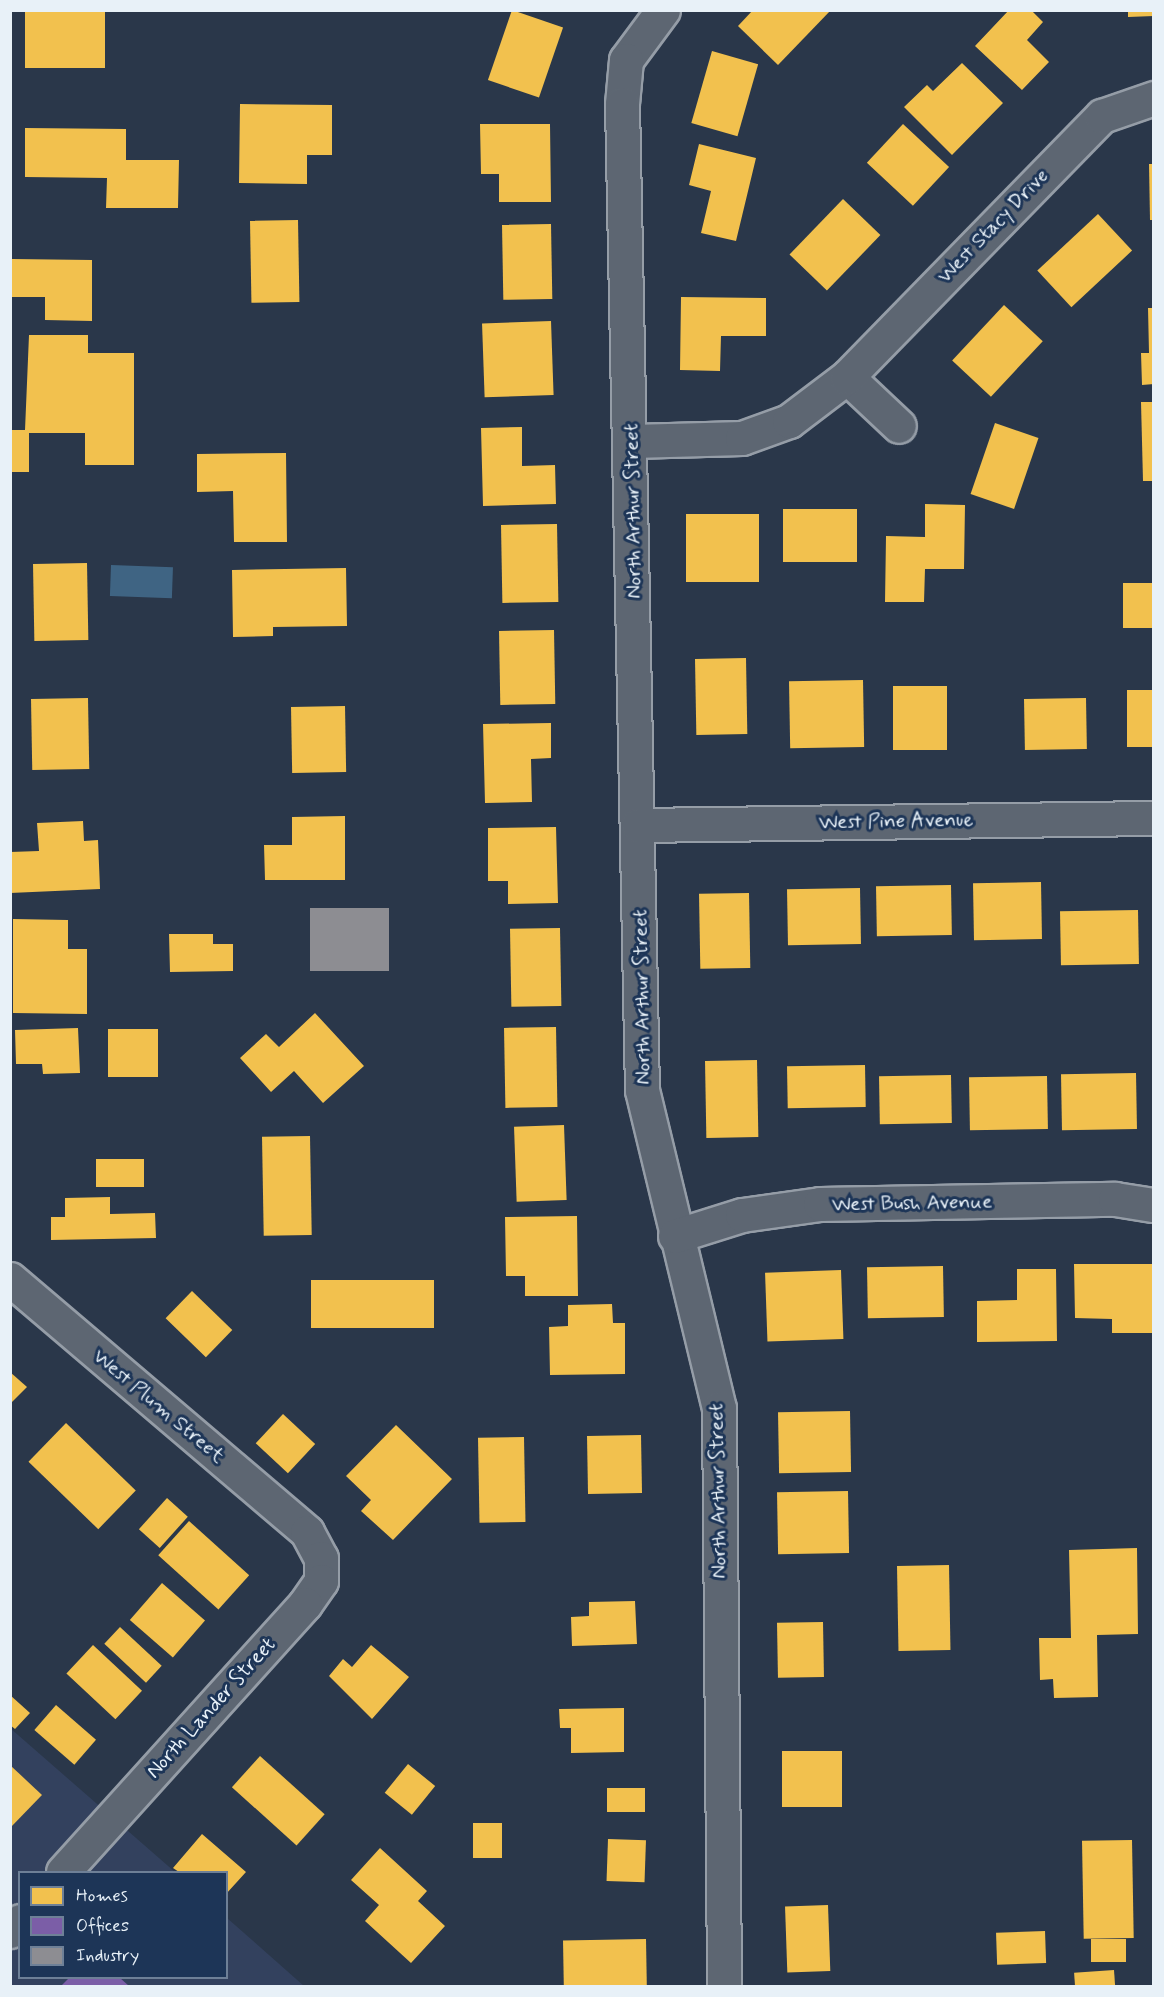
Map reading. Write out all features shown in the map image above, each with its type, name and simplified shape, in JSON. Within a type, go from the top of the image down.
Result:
[{"type":"street","name":"North Arthur Street","points":[[663,10],[626,60],[622,104],[632,441],[642,1090],[675,1236],[710,1356],[719,1408],[724,1986]]},
{"type":"street","name":"West Stacy Drive","points":[[632,441],[742,438],[789,421],[847,377],[1101,116],[1154,98]]},
{"type":"street","points":[[847,377],[898,426]]},
{"type":"street","name":"West Pine Avenue","points":[[638,825],[1154,818]]},
{"type":"street","name":"West Bush Avenue","points":[[675,1236],[742,1215],[820,1204],[1115,1199],[1154,1205]]},
{"type":"street","name":"West Plum Street","points":[[10,1279],[307,1532]]},
{"type":"street","name":"North Lander Street","points":[[64,1871],[305,1604],[321,1581],[321,1558],[307,1532]]},
{"type":"shaded area","points":[[111,565],[173,567],[172,598],[110,596]]},
{"type":"shaded area","points":[[10,1728],[174,1871],[18,1871],[18,1979],[228,1979],[228,1919],[304,1986],[11,1986]]},
{"type":"building: Homes","points":[[25,10],[105,10],[105,68],[25,68]]},
{"type":"building: Homes","points":[[512,10],[563,28],[539,98],[488,80]]},
{"type":"building: Homes","points":[[753,10],[831,10],[778,65],[738,26]]},
{"type":"building: Homes","points":[[1009,10],[1031,10],[1043,22],[1027,40],[1049,62],[1022,90],[975,46]]},
{"type":"building: Homes","points":[[1128,10],[1154,10],[1154,16],[1128,17]]},
{"type":"building: Homes","points":[[712,51],[758,64],[737,136],[691,123]]},
{"type":"building: Homes","points":[[962,63],[1003,103],[952,155],[904,107],[927,85],[933,91]]},
{"type":"building: Homes","points":[[240,104],[332,105],[332,155],[307,155],[307,184],[239,183]]},
{"type":"building: Homes","points":[[480,124],[550,124],[551,202],[499,202],[499,174],[481,174]]},
{"type":"building: Homes","points":[[903,124],[949,167],[913,206],[867,163]]},
{"type":"building: Homes","points":[[25,128],[126,129],[126,160],[179,160],[178,208],[106,208],[107,178],[25,177]]},
{"type":"building: Homes","points":[[699,144],[756,158],[736,241],[701,233],[711,191],[689,185]]},
{"type":"building: Homes","points":[[1149,164],[1154,164],[1154,220],[1150,220]]},
{"type":"building: Homes","points":[[843,199],[880,235],[827,291],[790,254]]},
{"type":"building: Homes","points":[[1098,214],[1132,251],[1071,307],[1037,271]]},
{"type":"building: Homes","points":[[298,220],[299,302],[251,303],[250,221]]},
{"type":"building: Homes","points":[[551,224],[552,299],[503,300],[502,225]]},
{"type":"building: Homes","points":[[12,259],[92,260],[92,321],[45,320],[45,297],[11,297]]},
{"type":"building: Homes","points":[[681,297],[766,298],[766,336],[721,336],[720,371],[680,370]]},
{"type":"building: Homes","points":[[1004,305],[1043,341],[991,397],[952,361]]},
{"type":"building: Homes","points":[[1148,308],[1154,308],[1154,384],[1142,385],[1141,353],[1149,353]]},
{"type":"building: Homes","points":[[551,321],[554,395],[485,397],[482,323]]},
{"type":"building: Homes","points":[[29,335],[88,335],[88,353],[134,353],[134,465],[85,465],[85,433],[29,433],[29,472],[10,472],[10,430],[25,430]]},
{"type":"building: Homes","points":[[1141,402],[1154,402],[1154,481],[1143,481]]},
{"type":"building: Homes","points":[[995,423],[1038,438],[1014,509],[971,494]]},
{"type":"building: Homes","points":[[522,427],[522,466],[555,465],[556,504],[483,506],[481,428]]},
{"type":"building: Homes","points":[[286,453],[287,542],[234,542],[233,491],[197,492],[197,454]]},
{"type":"building: Homes","points":[[925,504],[965,505],[964,569],[925,569],[924,602],[885,602],[886,536],[925,537]]},
{"type":"building: Homes","points":[[783,509],[857,509],[857,562],[783,562]]},
{"type":"building: Homes","points":[[686,514],[759,514],[759,582],[686,582]]},
{"type":"building: Homes","points":[[557,524],[558,602],[502,603],[501,525]]},
{"type":"building: Homes","points":[[87,563],[88,640],[34,641],[33,564]]},
{"type":"building: Homes","points":[[346,568],[347,626],[273,627],[273,636],[233,637],[232,570]]},
{"type":"building: Homes","points":[[1123,583],[1154,583],[1154,628],[1123,628]]},
{"type":"building: Homes","points":[[554,630],[555,704],[500,705],[499,631]]},
{"type":"building: Homes","points":[[746,658],[747,734],[696,735],[695,659]]},
{"type":"building: Homes","points":[[863,680],[864,747],[790,748],[789,681]]},
{"type":"building: Homes","points":[[893,686],[947,686],[947,750],[893,750]]},
{"type":"building: Homes","points":[[1127,690],[1154,690],[1154,747],[1127,747]]},
{"type":"building: Homes","points":[[88,698],[89,769],[32,770],[31,699]]},
{"type":"building: Homes","points":[[1086,698],[1087,749],[1025,750],[1024,699]]},
{"type":"building: Homes","points":[[345,706],[346,772],[292,773],[291,707]]},
{"type":"building: Homes","points":[[551,723],[551,758],[531,759],[532,802],[485,803],[483,724]]},
{"type":"building: Homes","points":[[345,816],[345,880],[265,880],[264,845],[292,845],[292,817]]},
{"type":"building: Homes","points":[[83,821],[84,841],[98,840],[100,889],[10,893],[10,852],[39,851],[37,823]]},
{"type":"building: Homes","points":[[556,827],[558,903],[508,904],[508,881],[488,881],[488,828]]},
{"type":"building: Homes","points":[[1041,882],[1042,939],[974,940],[973,883]]},
{"type":"building: Homes","points":[[951,885],[952,935],[877,936],[876,886]]},
{"type":"building: Homes","points":[[860,888],[861,944],[788,945],[787,889]]},
{"type":"building: Homes","points":[[749,893],[750,968],[700,969],[699,894]]},
{"type":"building: Homes","points":[[1138,910],[1139,964],[1061,965],[1060,911]]},
{"type":"building: Homes","points":[[13,919],[68,920],[68,949],[87,949],[87,1014],[13,1013]]},
{"type":"building: Homes","points":[[560,928],[561,1006],[511,1007],[510,929]]},
{"type":"building: Homes","points":[[169,934],[213,934],[213,944],[233,944],[233,971],[170,972]]},
{"type":"building: Homes","points":[[315,1013],[364,1066],[323,1103],[294,1071],[271,1092],[240,1058],[266,1034],[279,1047]]},
{"type":"building: Homes","points":[[556,1027],[557,1107],[505,1108],[504,1028]]},
{"type":"building: Homes","points":[[78,1028],[80,1073],[43,1074],[42,1064],[16,1064],[15,1030]]},
{"type":"building: Homes","points":[[108,1029],[158,1029],[158,1077],[108,1077]]},
{"type":"building: Homes","points":[[757,1060],[758,1137],[706,1138],[705,1061]]},
{"type":"building: Homes","points":[[865,1065],[866,1107],[788,1108],[787,1066]]},
{"type":"building: Homes","points":[[1136,1073],[1137,1129],[1062,1130],[1061,1074]]},
{"type":"building: Homes","points":[[951,1075],[952,1123],[880,1124],[879,1076]]},
{"type":"building: Homes","points":[[1047,1076],[1048,1129],[970,1130],[969,1077]]},
{"type":"building: Homes","points":[[564,1125],[567,1200],[517,1202],[514,1127]]},
{"type":"building: Homes","points":[[310,1136],[312,1235],[264,1236],[262,1137]]},
{"type":"building: Homes","points":[[96,1159],[144,1159],[144,1187],[96,1187]]},
{"type":"building: Homes","points":[[110,1197],[110,1214],[155,1213],[156,1238],[51,1240],[51,1217],[65,1217],[65,1198]]},
{"type":"building: Homes","points":[[577,1216],[578,1296],[525,1296],[525,1276],[506,1276],[505,1217]]},
{"type":"building: Homes","points":[[1074,1264],[1154,1264],[1154,1333],[1112,1333],[1112,1319],[1075,1318]]},
{"type":"building: Homes","points":[[943,1266],[944,1317],[868,1318],[867,1267]]},
{"type":"building: Homes","points":[[1017,1269],[1056,1269],[1057,1341],[977,1342],[977,1301],[1017,1300]]},
{"type":"building: Homes","points":[[841,1270],[843,1339],[767,1342],[765,1273]]},
{"type":"building: Homes","points":[[311,1280],[434,1280],[434,1328],[311,1328]]},
{"type":"building: Homes","points":[[192,1291],[232,1330],[206,1357],[166,1318]]},
{"type":"building: Homes","points":[[612,1304],[613,1323],[625,1323],[625,1374],[550,1375],[549,1327],[568,1326],[568,1305]]},
{"type":"building: Homes","points":[[10,1372],[27,1387],[10,1404]]},
{"type":"building: Homes","points":[[850,1411],[851,1472],[779,1473],[778,1412]]},
{"type":"building: Homes","points":[[283,1414],[315,1444],[288,1473],[256,1443]]},
{"type":"building: Homes","points":[[66,1423],[136,1490],[98,1529],[28,1462]]},
{"type":"building: Homes","points":[[396,1425],[452,1479],[393,1540],[361,1511],[371,1500],[346,1476]]},
{"type":"building: Homes","points":[[641,1435],[642,1493],[588,1494],[587,1436]]},
{"type":"building: Homes","points":[[524,1437],[525,1522],[479,1523],[478,1438]]},
{"type":"building: Homes","points":[[848,1491],[849,1553],[778,1554],[777,1492]]},
{"type":"building: Homes","points":[[167,1498],[188,1517],[160,1548],[139,1529]]},
{"type":"building: Homes","points":[[189,1521],[249,1575],[218,1609],[158,1555]]},
{"type":"building: Homes","points":[[1137,1548],[1138,1634],[1097,1635],[1098,1697],[1054,1698],[1053,1679],[1040,1680],[1039,1638],[1071,1638],[1069,1550]]},
{"type":"building: Homes","points":[[949,1565],[950,1650],[898,1651],[897,1566]]},
{"type":"building: Homes","points":[[162,1583],[205,1620],[173,1657],[130,1620]]},
{"type":"building: Homes","points":[[635,1601],[637,1644],[572,1646],[571,1617],[589,1616],[589,1602]]},
{"type":"building: Homes","points":[[823,1622],[824,1677],[778,1678],[777,1623]]},
{"type":"building: Homes","points":[[120,1627],[162,1666],[146,1683],[104,1644]]},
{"type":"building: Homes","points":[[93,1645],[142,1691],[115,1719],[66,1674]]},
{"type":"building: Homes","points":[[371,1645],[409,1677],[372,1719],[329,1676],[343,1659],[352,1667]]},
{"type":"building: Homes","points":[[10,1695],[30,1713],[15,1729],[10,1725]]},
{"type":"building: Homes","points":[[56,1705],[96,1740],[74,1765],[34,1730]]},
{"type":"building: Homes","points":[[624,1708],[624,1752],[571,1753],[571,1728],[560,1728],[559,1709]]},
{"type":"building: Homes","points":[[782,1751],[842,1751],[842,1807],[782,1807]]},
{"type":"building: Homes","points":[[260,1756],[325,1814],[297,1845],[232,1787]]},
{"type":"building: Homes","points":[[408,1764],[435,1786],[412,1815],[385,1793]]},
{"type":"building: Homes","points":[[10,1765],[42,1795],[10,1828]]},
{"type":"building: Homes","points":[[607,1788],[645,1788],[645,1812],[607,1812]]},
{"type":"building: Homes","points":[[473,1823],[502,1823],[502,1858],[473,1858]]},
{"type":"building: Homes","points":[[202,1834],[246,1872],[228,1892],[228,1871],[178,1871],[173,1868]]},
{"type":"building: Homes","points":[[608,1839],[646,1840],[645,1882],[607,1881]]},
{"type":"building: Homes","points":[[1132,1840],[1134,1938],[1084,1939],[1082,1841]]},
{"type":"building: Homes","points":[[380,1848],[427,1891],[418,1901],[445,1926],[411,1963],[365,1921],[379,1905],[351,1880]]},
{"type":"building: Homes","points":[[828,1905],[830,1971],[787,1972],[785,1907]]},
{"type":"building: Homes","points":[[1045,1931],[1046,1963],[997,1965],[996,1933]]},
{"type":"building: Homes","points":[[646,1939],[647,1985],[564,1986],[563,1940]]},
{"type":"building: Homes","points":[[1091,1939],[1126,1939],[1126,1962],[1091,1962]]},
{"type":"building: Homes","points":[[1114,1970],[1115,1986],[1075,1986],[1074,1973]]},
{"type":"building: Offices","points":[[68,1979],[121,1979],[129,1986],[61,1986]]},
{"type":"building: Industry","points":[[310,908],[389,908],[389,971],[310,971]]}]
